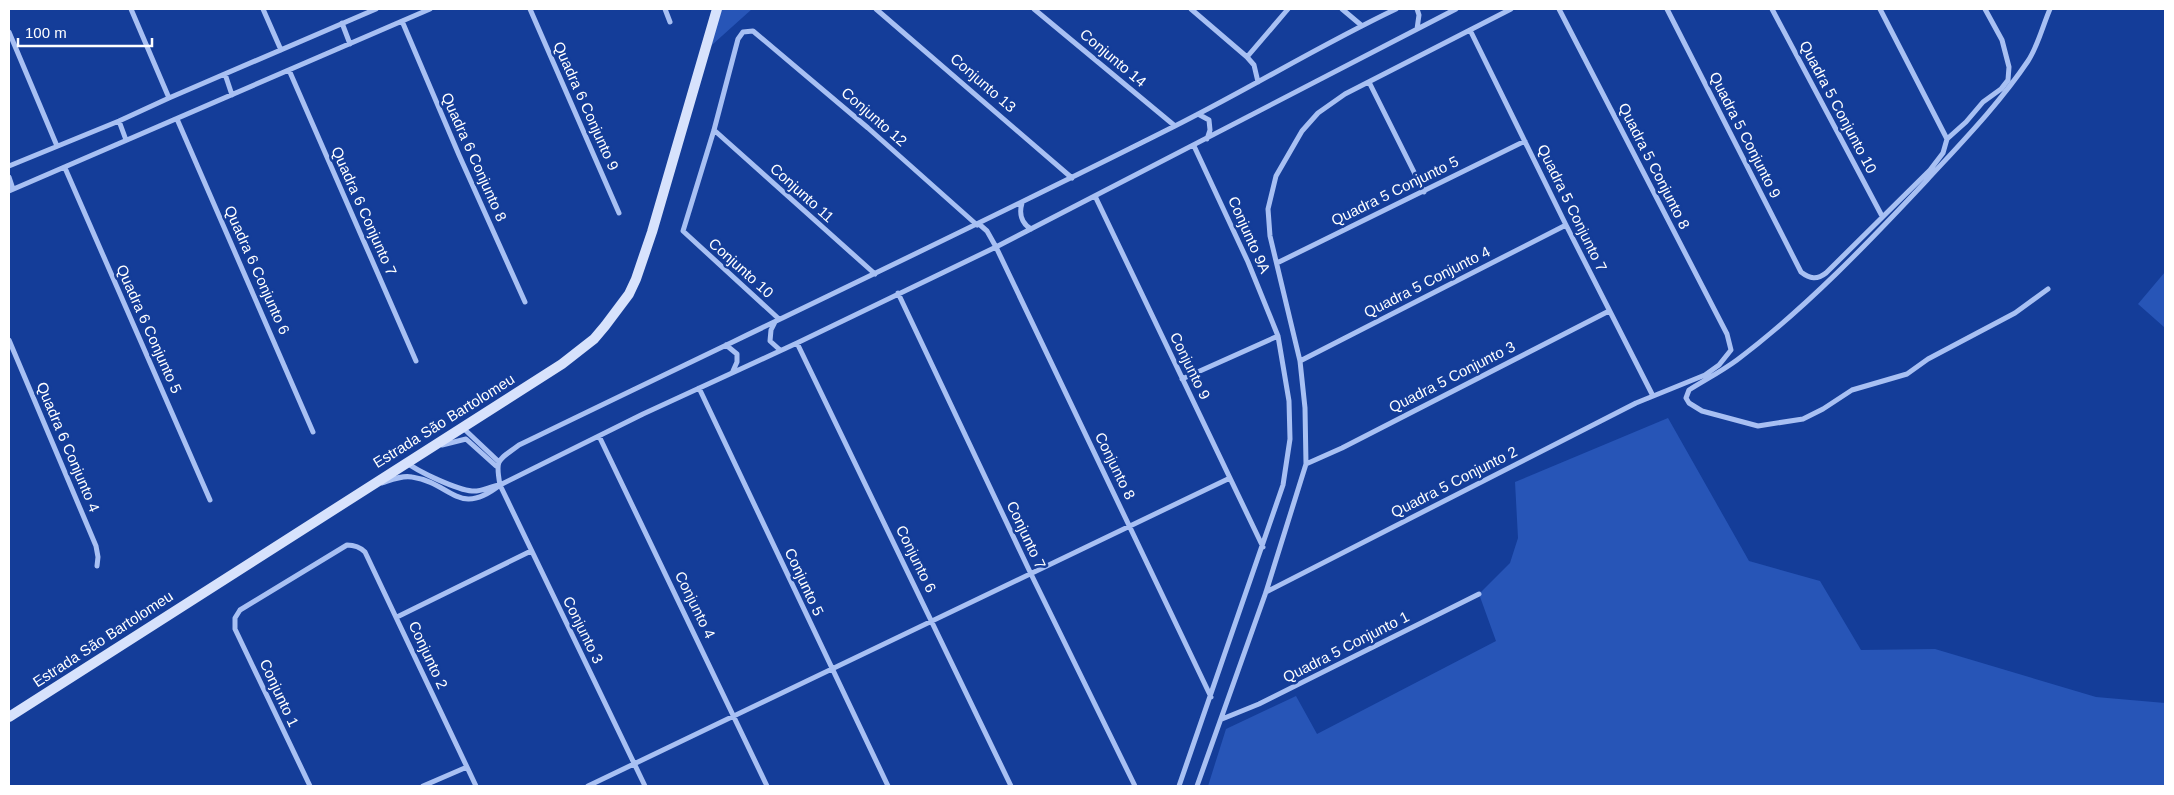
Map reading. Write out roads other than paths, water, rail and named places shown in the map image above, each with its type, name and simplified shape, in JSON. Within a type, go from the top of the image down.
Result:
[{"type":"street","points":[[131,9],[169,98]]},
{"type":"street","points":[[264,9],[281,50]]},
{"type":"street","points":[[9,166],[119,121],[376,9]]},
{"type":"street","points":[[9,177],[11,190],[66,168],[126,140],[430,9]]},
{"type":"street","name":"Quadra 6 Conjunto 9","points":[[530,9],[620,213]]},
{"type":"street","points":[[664,9],[670,22]]},
{"type":"street","name":"Estrada São Bartolomeu","points":[[9,717],[579,352],[605,326],[629,294],[652,232],[717,9]]},
{"type":"street","name":"Conjunto 13","points":[[876,9],[1072,178]]},
{"type":"street","name":"Conjunto 14","points":[[1034,9],[1175,126]]},
{"type":"street","points":[[1191,9],[1247,57],[1254,65],[1258,82]]},
{"type":"street","points":[[1247,57],[1288,9]]},
{"type":"street","points":[[1342,9],[1361,25]]},
{"type":"street","points":[[497,463],[519,445],[1022,203],[1175,126],[1361,25],[1396,9]]},
{"type":"street","points":[[1417,9],[1419,15],[1417,29]]},
{"type":"street","points":[[1197,786],[1266,592],[1306,464],[1305,408],[1300,362],[1270,236],[1268,209],[1276,176],[1302,131],[1318,113],[1345,94],[1511,9]]},
{"type":"street","name":"Quadra 5 Conjunto 8","points":[[1559,9],[1728,334]]},
{"type":"street","name":"Quadra 5 Conjunto 9","points":[[1666,9],[1801,272],[1808,278],[1821,277],[1882,216]]},
{"type":"street","name":"Quadra 5 Conjunto 10","points":[[1772,9],[1882,216]]},
{"type":"street","points":[[1880,9],[1947,139]]},
{"type":"street","points":[[1882,216],[1939,159],[1947,139],[1966,122],[1983,102],[2008,80],[2009,67],[2002,40],[1985,9]]},
{"type":"street","points":[[2048,289],[2015,313],[1928,359],[1908,374],[1852,390],[1823,410],[1803,419],[1758,426],[1702,411],[1689,403],[1686,398],[1689,390],[1713,377],[1738,359],[1795,312],[1888,222],[1992,108],[2029,60],[2050,9]]},
{"type":"street","points":[[406,462],[417,470],[467,490],[479,491],[500,485],[1031,229],[1194,146],[1451,10]]},
{"type":"street","name":"Quadra 6 Conjunto 8","points":[[402,21],[459,155],[525,302]]},
{"type":"street","points":[[342,23],[350,44]]},
{"type":"street","name":"Quadra 5 Conjunto 7","points":[[1470,30],[1653,396]]},
{"type":"street","name":"Conjunto 12","points":[[714,130],[738,39],[743,32],[753,31],[987,231],[996,246]]},
{"type":"street","points":[[9,32],[57,146]]},
{"type":"street","name":"Quadra 6 Conjunto 7","points":[[289,70],[416,361]]},
{"type":"street","points":[[225,74],[232,95]]},
{"type":"street","points":[[1369,82],[1424,192]]},
{"type":"street","points":[[1198,114],[1209,120],[1210,130],[1207,139]]},
{"type":"street","name":"Quadra 6 Conjunto 6","points":[[177,119],[313,432]]},
{"type":"street","points":[[119,121],[126,140]]},
{"type":"street","name":"Conjunto 10","points":[[714,130],[683,232],[777,320]]},
{"type":"street","name":"Conjunto 11","points":[[714,130],[874,274]]},
{"type":"street","name":"Quadra 5 Conjunto 5","points":[[1277,263],[1525,141]]},
{"type":"street","name":"Conjunto 9A","points":[[1179,786],[1283,486],[1290,439],[1289,401],[1278,336],[1248,262],[1194,146]]},
{"type":"street","name":"Quadra 6 Conjunto 5","points":[[66,168],[210,500]]},
{"type":"street","name":"Conjunto 9","points":[[1094,196],[1263,547]]},
{"type":"street","points":[[1022,203],[1020,210],[1022,219],[1031,229]]},
{"type":"street","name":"Quadra 5 Conjunto 4","points":[[1300,362],[1566,225]]},
{"type":"street","name":"Conjunto 8","points":[[996,246],[1211,697]]},
{"type":"street","name":"Conjunto 7","points":[[898,293],[1031,574],[1135,786]]},
{"type":"street","name":"Quadra 5 Conjunto 3","points":[[1306,464],[1342,448],[1609,311]]},
{"type":"street","points":[[777,320],[771,330],[770,341],[780,350]]},
{"type":"street","name":"Quadra 5 Conjunto 2","points":[[1266,592],[1653,396],[1705,375],[1719,365],[1730,350],[1728,334]]},
{"type":"street","points":[[1182,379],[1278,336]]},
{"type":"street","name":"Quadra 6 Conjunto 4","points":[[9,340],[96,546],[97,566]]},
{"type":"street","name":"Conjunto 6","points":[[797,343],[1012,786]]},
{"type":"street","points":[[726,345],[737,354],[737,362],[733,372]]},
{"type":"street","name":"Conjunto 5","points":[[699,388],[888,786]]},
{"type":"street","points":[[462,427],[497,463]]},
{"type":"street","name":"Conjunto 4","points":[[599,436],[767,786]]},
{"type":"street","points":[[427,449],[466,439],[497,463]]},
{"type":"street","name":"Conjunto 3","points":[[497,463],[500,485],[645,786]]},
{"type":"street","points":[[362,490],[400,477],[412,477],[464,500],[472,500],[490,493],[500,485]]},
{"type":"street","points":[[588,786],[1230,478]]},
{"type":"street","name":"Conjunto 1","points":[[310,786],[235,629],[234,618],[240,610],[348,545]]},
{"type":"street","name":"Conjunto 2","points":[[348,545],[355,545],[365,552],[476,786]]},
{"type":"street","points":[[397,617],[531,551]]},
{"type":"street","name":"Quadra 5 Conjunto 1","points":[[1222,719],[1259,704],[1480,594]]},
{"type":"street","points":[[424,786],[467,767]]}]
